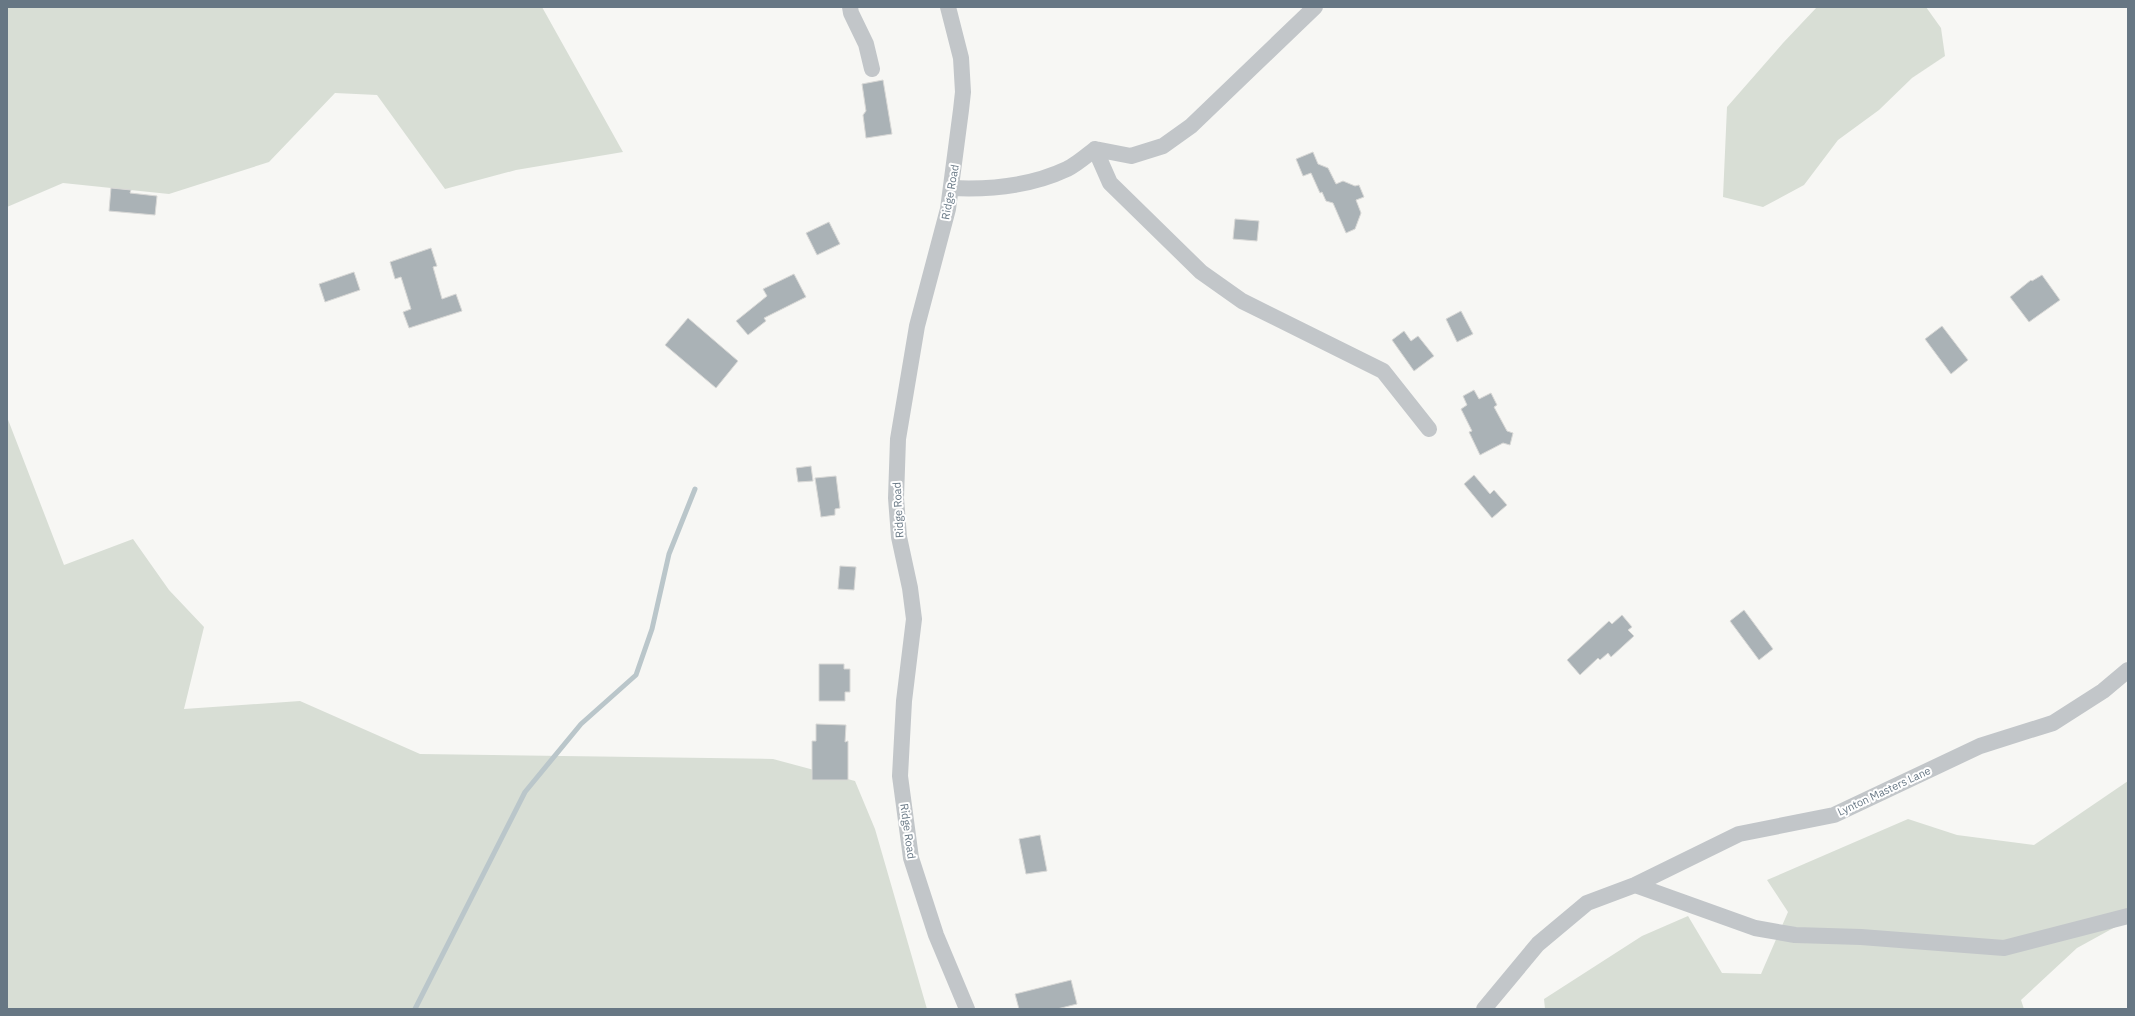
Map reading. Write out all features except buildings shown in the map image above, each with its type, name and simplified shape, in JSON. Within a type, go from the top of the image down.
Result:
[{"type":"street","points":[[850,7],[851,13],[870,54],[872,69]]},
{"type":"street","name":"Ridge Road","points":[[948,7],[958,44],[963,74],[961,110],[952,188],[938,251],[917,326],[898,439],[896,498],[899,537],[910,588],[914,619],[904,701],[900,776],[911,858],[936,935],[967,1009]]},
{"type":"street","points":[[952,188],[976,189],[1026,183],[1068,168],[1095,149],[1131,156],[1163,146],[1191,126],[1316,7]]},
{"type":"street","points":[[1095,149],[1110,183],[1201,272],[1242,301],[1383,371],[1429,429]]},
{"type":"street","name":"Lynton Masters Lane","points":[[1484,1009],[1538,944],[1587,903],[1635,885],[1739,834],[1834,815],[1980,746],[2053,723],[2103,691],[2128,670]]},
{"type":"street","points":[[1635,885],[1755,928],[1796,935],[1861,937],[2004,948],[2128,916]]},
{"type":"shaded area","points":[[7,7],[542,7],[623,152],[516,170],[445,189],[377,95],[335,93],[269,162],[169,194],[63,183],[7,207]]},
{"type":"shaded area","points":[[1817,7],[1926,7],[1941,28],[1945,56],[1912,78],[1879,110],[1838,140],[1804,185],[1763,207],[1723,197],[1727,107]]},
{"type":"shaded area","points":[[7,417],[64,565],[133,539],[169,590],[204,627],[184,709],[300,701],[420,754],[773,759],[855,781],[875,829],[927,1009],[7,1009]]},
{"type":"shaded area","points":[[2128,781],[2128,920],[2077,948],[2021,1000],[2024,1009],[1545,1009],[1544,999],[1642,936],[1688,916],[1722,973],[1761,974],[1788,912],[1767,880],[1908,819],[1957,835],[2034,845]]},
{"type":"waterway","points":[[415,1009],[525,792],[581,724],[636,675],[652,629],[669,554],[695,489]]}]
